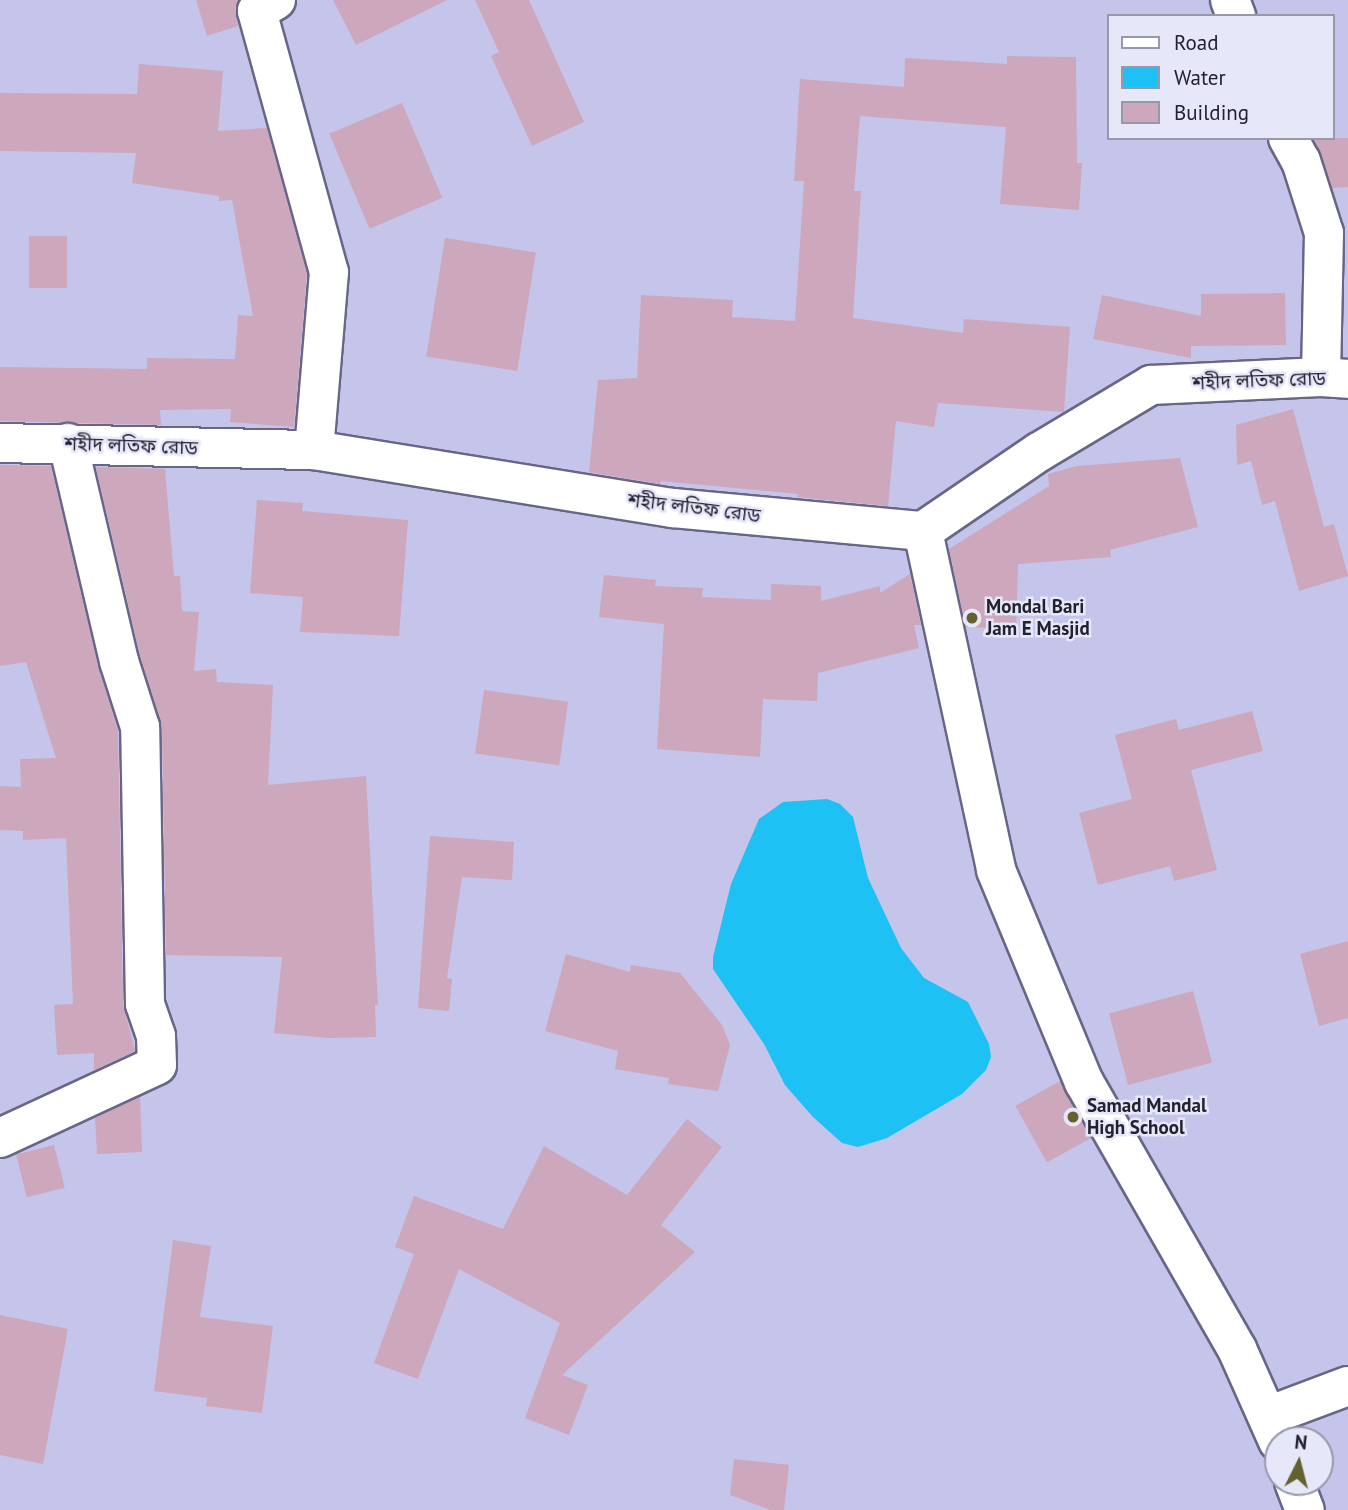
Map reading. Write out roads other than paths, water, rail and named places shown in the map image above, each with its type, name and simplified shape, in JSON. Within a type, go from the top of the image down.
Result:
[{"type":"street","points":[[276,0],[257,11],[329,272],[314,450]]},
{"type":"street","points":[[1289,140],[1301,161],[1324,233],[1335,378]]},
{"type":"street","name":"শহীদ লতিফ রোড","points":[[0,443],[314,450],[673,508],[923,531],[1039,452],[1151,385],[1335,378]]},
{"type":"street","points":[[0,1138],[157,1065],[156,1037],[145,1004],[140,727],[119,662],[68,443]]},
{"type":"street","points":[[923,531],[996,870],[1084,1082],[1237,1349],[1272,1426]]},
{"type":"street","points":[[1278,1426],[1348,1385]]},
{"type":"water","points":[[827,799],[840,804],[853,817],[868,878],[901,948],[924,978],[968,1002],[989,1044],[991,1057],[986,1070],[962,1094],[887,1138],[858,1147],[842,1143],[813,1117],[785,1085],[764,1044],[713,969],[713,957],[731,884],[759,819],[783,802]]},
{"type":"place","name":"Mondal Bari Jam E Masjid","points":[[972,618]]},
{"type":"place","name":"Samad Mandal High School","points":[[1073,1117]]}]
